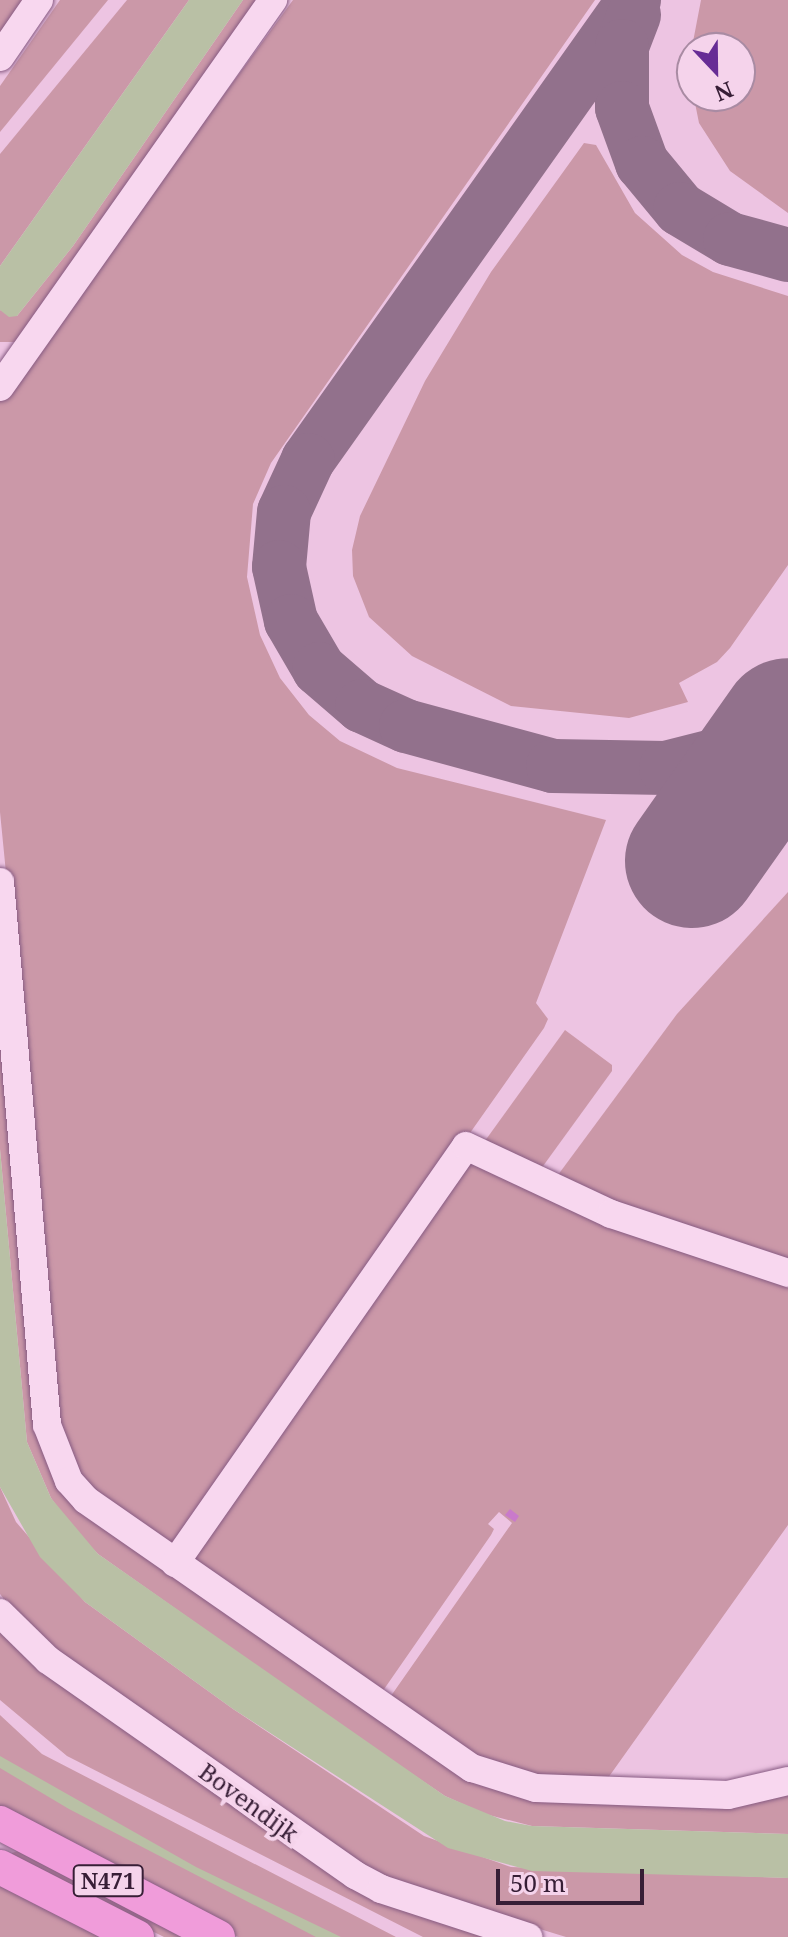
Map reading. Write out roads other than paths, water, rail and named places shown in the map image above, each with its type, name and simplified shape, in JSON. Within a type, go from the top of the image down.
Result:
[{"type":"main road","name":"N471","points":[[0,1823],[218,1937]]},
{"type":"main road","name":"N471","points":[[0,1867],[137,1937]]},
{"type":"street","points":[[0,57],[39,0]]},
{"type":"street","points":[[0,387],[273,0]]},
{"type":"street","points":[[0,882],[47,1425],[69,1481],[86,1500],[440,1748],[503,1780],[536,1788],[728,1795],[788,1781]]},
{"type":"street","points":[[175,1563],[466,1146],[611,1214],[788,1273]]},
{"type":"street","name":"Bovendijk","points":[[0,1613],[48,1660],[355,1875],[381,1889],[528,1937]]}]
